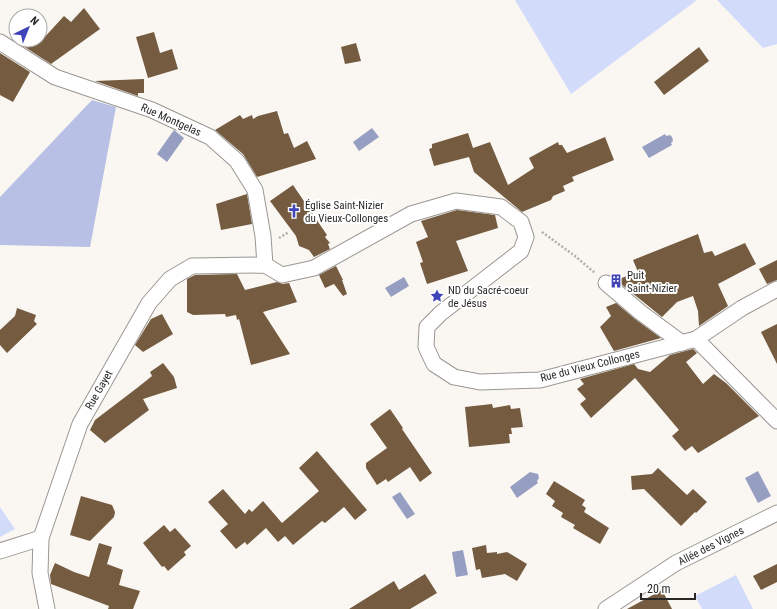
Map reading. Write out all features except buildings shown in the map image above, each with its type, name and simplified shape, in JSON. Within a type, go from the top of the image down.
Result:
[{"type":"street","name":"Rue Montgelas","points":[[0,42],[55,77],[152,110],[210,138],[237,161],[255,190],[263,236],[265,265]]},
{"type":"street","points":[[265,265],[282,275],[314,268],[369,236],[411,214],[456,201],[501,207],[521,222]]},
{"type":"street","name":"Rue du Vieux Collonges","points":[[521,222],[526,237],[522,251],[441,312],[428,327],[426,347],[434,364],[454,377],[480,382],[540,380],[689,341],[742,308],[777,289]]},
{"type":"street","name":"Rue Gayet","points":[[47,609],[40,573],[41,538],[80,424],[149,303],[170,279],[192,266],[265,265]]},
{"type":"street","points":[[606,283],[640,312],[689,341],[777,421]]},
{"type":"street","name":"Allée des Vignes","points":[[606,609],[676,563],[777,513]]},
{"type":"street","points":[[0,551],[41,538]]},
{"type":"path","points":[[521,222],[544,233],[575,256],[606,283]]},
{"type":"path","points":[[281,237],[289,232]]},
{"type":"shaded area","points":[[515,0],[697,0],[571,94]]},
{"type":"shaded area","points":[[717,0],[777,0],[777,44],[763,48]]},
{"type":"shaded area","points":[[92,100],[116,107],[90,247],[0,245],[0,197]]},
{"type":"shaded area","points":[[372,128],[379,137],[359,151],[353,142]]},
{"type":"shaded area","points":[[174,130],[184,138],[167,162],[157,154]]},
{"type":"shaded area","points":[[665,134],[666,136],[670,135],[672,137],[672,145],[649,158],[642,147]]},
{"type":"shaded area","points":[[404,277],[409,286],[391,297],[385,288]]},
{"type":"shaded area","points":[[758,471],[771,496],[758,503],[745,478]]},
{"type":"shaded area","points":[[530,472],[538,474],[538,483],[517,498],[510,487]]},
{"type":"shaded area","points":[[400,492],[415,514],[407,519],[392,497]]},
{"type":"shaded area","points":[[0,507],[15,529],[0,537]]},
{"type":"shaded area","points":[[463,550],[468,575],[456,577],[452,552]]},
{"type":"shaded area","points":[[736,575],[753,609],[702,609],[695,596]]},
{"type":"place","name":"Église Saint-Nizier du Vieux-Collonges","points":[[294,211]]},
{"type":"place","name":"Puit Saint-Nizier","points":[[616,281]]},
{"type":"place","name":"ND du Sacré-coeur de Jésus","points":[[437,296]]}]
